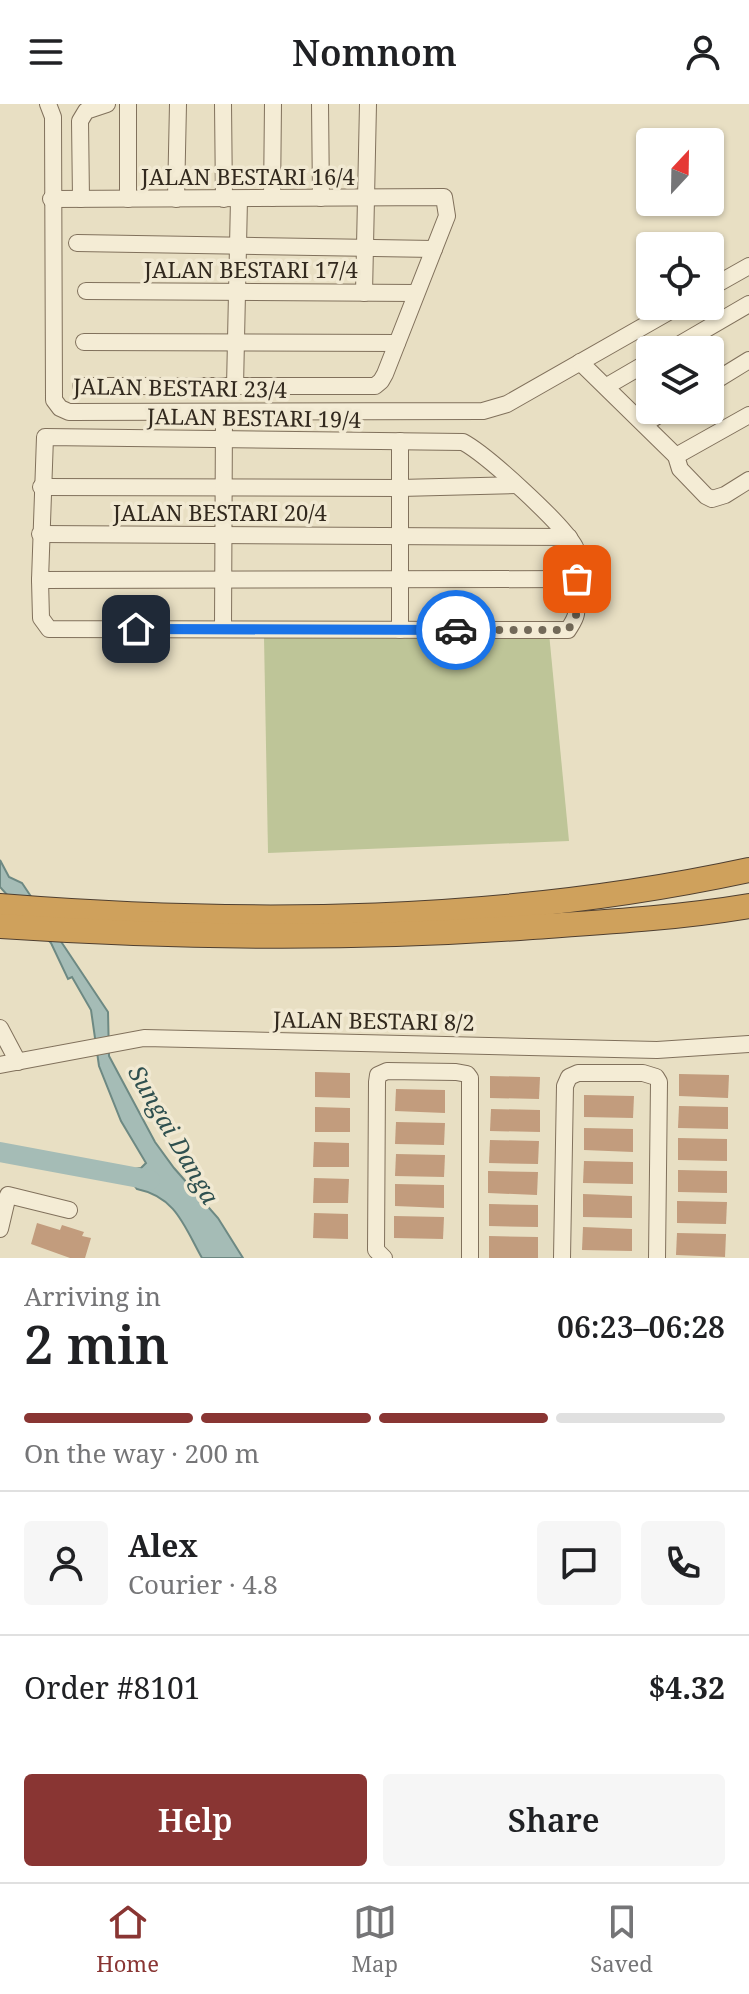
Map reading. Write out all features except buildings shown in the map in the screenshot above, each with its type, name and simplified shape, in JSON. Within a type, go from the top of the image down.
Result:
[{"type":"highway","points":[[0,906],[96,913],[325,918],[490,909],[672,887],[749,870]]},
{"type":"highway","points":[[0,926],[111,934],[246,938],[465,932],[679,917],[749,906]]},
{"type":"street","points":[[81,199],[80,121],[86,111],[107,104]]},
{"type":"street","points":[[128,104],[128,199]]},
{"type":"street","points":[[176,199],[178,104]]},
{"type":"street","points":[[223,104],[238,245],[235,387]]},
{"type":"street","points":[[272,198],[273,104]]},
{"type":"street","points":[[320,104],[318,156],[321,198]]},
{"type":"street","points":[[364,293],[368,104]]},
{"type":"street","name":"JALAN BESTARI 23/4","points":[[51,111],[54,400],[60,408],[69,412],[483,411],[507,404],[654,320]]},
{"type":"street","name":"JALAN BESTARI 16/4","points":[[51,199],[444,197],[447,216],[434,249]]},
{"type":"street","points":[[77,243],[434,249],[381,381],[375,386],[81,386]]},
{"type":"street","points":[[724,280],[749,266]]},
{"type":"street","name":"JALAN BESTARI 17/4","points":[[86,291],[416,293]]},
{"type":"street","points":[[698,336],[747,311]]},
{"type":"street","points":[[84,342],[397,343]]},
{"type":"street","points":[[724,375],[749,360]]},
{"type":"street","points":[[580,362],[636,416]]},
{"type":"street","points":[[607,386],[636,369]]},
{"type":"street","points":[[223,629],[224,412]]},
{"type":"street","points":[[676,456],[749,415]]},
{"type":"street","points":[[644,424],[676,456],[680,469],[712,499],[749,480]]},
{"type":"street","name":"JALAN BESTARI 19/4","points":[[41,487],[45,437],[463,442],[476,449],[516,485]]},
{"type":"street","points":[[400,441],[400,630]]},
{"type":"street","points":[[516,485],[569,537],[577,550],[576,617],[568,630],[49,629],[41,618],[41,487],[400,488],[516,485]]},
{"type":"street","name":"JALAN BESTARI 20/4","points":[[40,534],[569,537]]},
{"type":"street","points":[[40,580],[577,579]]},
{"type":"street","points":[[0,1028],[18,1062]]},
{"type":"street","name":"JALAN BESTARI 8/2","points":[[0,1065],[144,1038],[657,1050],[749,1044]]},
{"type":"street","points":[[380,1254],[378,1075],[387,1071],[456,1072],[467,1074],[471,1084],[470,1258]]},
{"type":"street","points":[[562,1258],[566,1081],[572,1074],[578,1073],[643,1073],[656,1077],[659,1089],[657,1258]]},
{"type":"street","points":[[0,1229],[8,1195],[69,1210]]},
{"type":"green space","points":[[549,633],[569,841],[268,853],[264,637]]},
{"type":"water","points":[[0,860],[9,877],[22,883],[108,1012],[109,1056],[155,1142],[218,1218],[243,1258],[202,1258],[184,1224],[170,1206],[126,1180],[127,1170],[141,1168],[146,1163],[121,1121],[99,1066],[91,1010],[72,977],[68,979],[51,943],[0,887]]},
{"type":"waterway","points":[[0,1152],[150,1180]]},
{"type":"way so far","points":[[456,630],[568,630],[576,617],[577,579]]},
{"type":"route","points":[[136,629],[456,630]]},
{"type":"water label","name":"Sungai Danga","points":[[173,1135]]}]
